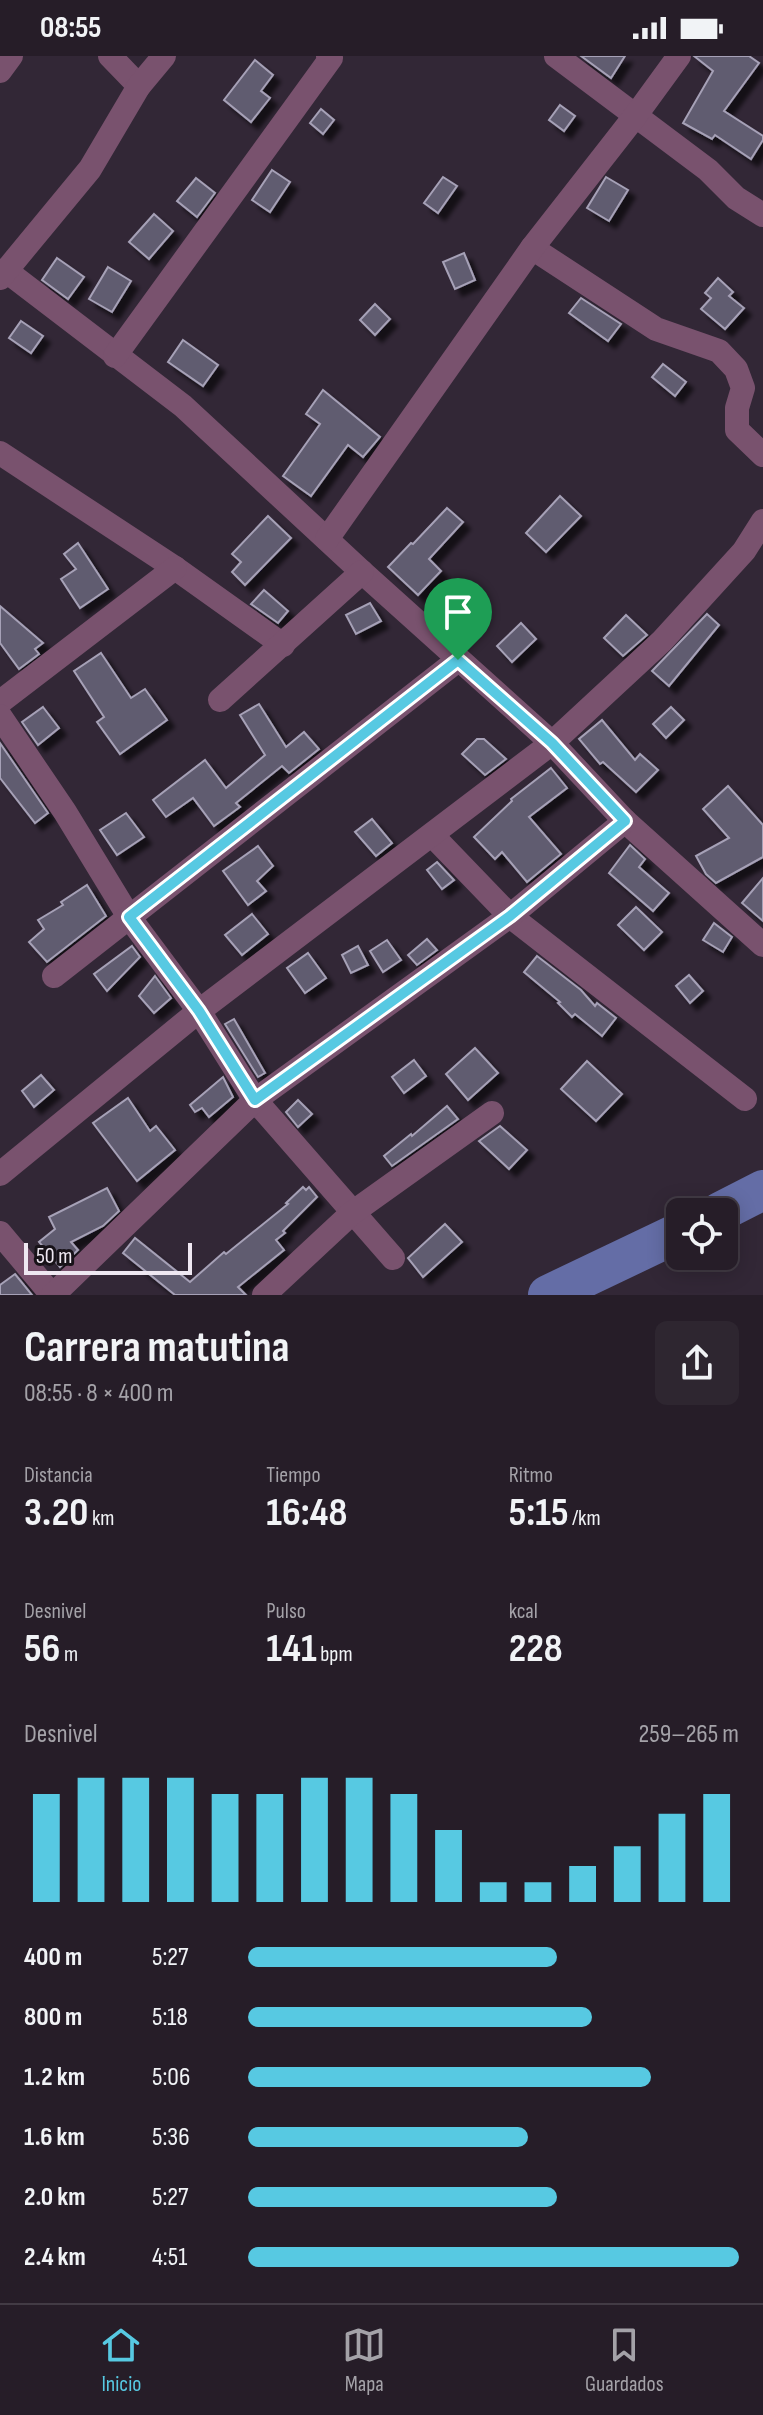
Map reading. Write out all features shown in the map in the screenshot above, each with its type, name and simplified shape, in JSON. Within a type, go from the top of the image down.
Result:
[{"type":"street","points":[[0,71],[11,56]]},
{"type":"street","points":[[110,56],[139,86]]},
{"type":"street","points":[[164,56],[139,86],[90,169],[3,274],[183,406],[552,743],[625,821],[763,945]]},
{"type":"street","points":[[115,356],[331,58],[328,56]]},
{"type":"street","points":[[556,56],[708,170],[736,198],[763,215]]},
{"type":"street","points":[[327,539],[532,248],[679,56]]},
{"type":"street","points":[[532,248],[656,329],[719,351],[736,369],[743,388],[737,408],[737,430],[763,455]]},
{"type":"street","points":[[0,453],[175,568],[283,645]]},
{"type":"street","points":[[0,1174],[199,1011],[552,743],[662,641],[744,551],[763,521]]},
{"type":"street","points":[[0,702],[175,568]]},
{"type":"street","points":[[220,700],[362,572]]},
{"type":"street","points":[[54,976],[458,660]]},
{"type":"street","points":[[0,716],[65,812],[129,917],[199,1011],[255,1100],[393,1258]]},
{"type":"street","points":[[0,1233],[52,1295],[255,1100],[510,916],[625,821]]},
{"type":"street","points":[[433,836],[510,916],[745,1099]]},
{"type":"street","points":[[264,1295],[352,1213],[492,1113]]},
{"type":"building","points":[[581,56],[625,56],[611,78]]},
{"type":"building","points":[[694,56],[749,56],[759,63],[724,111],[763,136],[751,159],[715,135],[712,139],[683,123],[713,71]]},
{"type":"building","points":[[255,60],[273,75],[261,91],[270,98],[251,122],[224,100]]},
{"type":"building","points":[[560,105],[575,116],[564,131],[549,120]]},
{"type":"building","points":[[321,109],[334,120],[323,134],[310,123]]},
{"type":"building","points":[[272,170],[290,182],[270,212],[252,200]]},
{"type":"building","points":[[443,177],[457,186],[438,213],[424,203]]},
{"type":"building","points":[[606,177],[628,190],[609,221],[587,208]]},
{"type":"building","points":[[196,178],[215,193],[197,217],[177,201]]},
{"type":"building","points":[[154,214],[173,231],[149,259],[129,242]]},
{"type":"building","points":[[464,253],[475,280],[455,289],[443,262]]},
{"type":"building","points":[[57,258],[84,277],[68,299],[42,280]]},
{"type":"building","points":[[108,267],[131,281],[112,312],[89,299]]},
{"type":"building","points":[[718,278],[733,292],[729,296],[744,308],[725,329],[701,309],[711,298],[705,293]]},
{"type":"building","points":[[581,298],[621,324],[608,341],[569,313]]},
{"type":"building","points":[[375,304],[390,319],[375,335],[360,320]]},
{"type":"building","points":[[21,321],[43,336],[31,353],[9,338]]},
{"type":"building","points":[[183,340],[218,365],[203,386],[168,362]]},
{"type":"building","points":[[663,364],[686,382],[675,396],[652,377]]},
{"type":"building","points":[[323,390],[380,437],[363,457],[348,445],[311,496],[283,476],[320,424],[306,414]]},
{"type":"building","points":[[560,496],[581,516],[546,552],[526,533]]},
{"type":"building","points":[[447,508],[463,522],[429,559],[441,571],[418,595],[388,567]]},
{"type":"building","points":[[268,516],[291,538],[245,585],[232,572],[241,562],[232,554]]},
{"type":"building","points":[[78,543],[108,589],[80,608],[61,579],[76,569],[64,554]]},
{"type":"building","points":[[264,590],[288,611],[278,623],[251,604]]},
{"type":"building","points":[[370,603],[381,621],[356,634],[346,615]]},
{"type":"building","points":[[0,606],[43,643],[35,649],[39,654],[19,669],[0,643]]},
{"type":"building","points":[[707,614],[719,625],[669,686],[652,671]]},
{"type":"building","points":[[626,615],[647,635],[623,656],[604,638]]},
{"type":"building","points":[[521,623],[536,639],[512,662],[497,646]]},
{"type":"building","points":[[101,653],[131,698],[145,689],[167,720],[120,754],[97,722],[104,717],[74,671]]},
{"type":"building","points":[[259,704],[286,747],[304,732],[319,749],[289,773],[282,766],[236,803],[240,807],[214,826],[193,798],[166,817],[153,800],[205,760],[226,788],[265,755],[240,715]]},
{"type":"building","points":[[43,707],[59,728],[38,745],[22,722]]},
{"type":"building","points":[[671,707],[684,720],[666,738],[653,724]]},
{"type":"building","points":[[602,720],[635,760],[640,754],[658,770],[636,792],[603,762],[600,764],[579,739]]},
{"type":"building","points":[[477,739],[484,739],[506,759],[485,775],[462,754]]},
{"type":"building","points":[[0,743],[48,813],[35,823],[0,778]]},
{"type":"building","points":[[551,768],[567,788],[529,817],[561,854],[527,882],[502,852],[495,859],[474,837],[511,799]]},
{"type":"building","points":[[728,786],[763,825],[763,857],[716,883],[706,874],[696,856],[729,838],[703,809]]},
{"type":"building","points":[[126,813],[144,837],[117,855],[100,830]]},
{"type":"building","points":[[372,819],[392,843],[376,856],[355,832]]},
{"type":"building","points":[[630,845],[645,859],[639,867],[669,893],[653,911],[609,873]]},
{"type":"building","points":[[258,846],[273,866],[257,881],[266,891],[248,905],[223,871]]},
{"type":"building","points":[[437,862],[454,880],[442,889],[427,870]]},
{"type":"building","points":[[763,878],[763,921],[742,903]]},
{"type":"building","points":[[87,885],[106,916],[47,962],[29,942],[44,929],[38,920]]},
{"type":"building","points":[[636,907],[662,932],[644,950],[618,925]]},
{"type":"building","points":[[252,914],[268,934],[242,955],[225,935]]},
{"type":"building","points":[[714,923],[732,937],[723,952],[703,940]]},
{"type":"building","points":[[427,939],[437,950],[417,965],[408,955]]},
{"type":"building","points":[[387,940],[401,960],[383,972],[370,951]]},
{"type":"building","points":[[132,946],[140,957],[107,991],[94,974]]},
{"type":"building","points":[[358,946],[368,965],[351,973],[342,955]]},
{"type":"building","points":[[308,953],[326,978],[305,993],[287,968]]},
{"type":"building","points":[[537,956],[581,990],[595,1006],[597,1003],[616,1018],[602,1036],[575,1014],[572,1017],[560,1002],[524,972]]},
{"type":"building","points":[[689,975],[703,991],[690,1003],[676,986]]},
{"type":"building","points":[[155,976],[171,998],[154,1013],[139,996]]},
{"type":"building","points":[[234,1019],[265,1073],[258,1077],[225,1024]]},
{"type":"building","points":[[475,1048],[498,1073],[468,1100],[446,1074]]},
{"type":"building","points":[[414,1060],[426,1076],[404,1093],[392,1077]]},
{"type":"building","points":[[587,1061],[622,1094],[596,1121],[561,1089]]},
{"type":"building","points":[[41,1075],[54,1090],[34,1107],[22,1091]]},
{"type":"building","points":[[223,1077],[233,1097],[209,1117],[202,1108],[195,1112],[190,1105]]},
{"type":"building","points":[[128,1098],[150,1131],[156,1126],[175,1150],[137,1181],[93,1123]]},
{"type":"building","points":[[298,1100],[312,1114],[298,1127],[286,1112]]},
{"type":"building","points":[[447,1106],[458,1119],[392,1166],[384,1156]]},
{"type":"building","points":[[500,1126],[527,1150],[509,1169],[479,1141]]},
{"type":"building","points":[[303,1187],[306,1190],[309,1187],[317,1197],[276,1240],[284,1250],[238,1287],[246,1295],[175,1295],[123,1253],[135,1238],[190,1282],[288,1204]]},
{"type":"building","points":[[107,1188],[119,1211],[103,1226],[71,1242],[78,1250],[60,1267],[39,1242],[55,1229],[49,1217]]},
{"type":"building","points":[[445,1224],[462,1242],[423,1277],[408,1258]]},
{"type":"building","points":[[15,1274],[32,1295],[0,1295],[0,1285]]},
{"type":"waterway","points":[[738,1203],[763,1190]]},
{"type":"waterway","points":[[548,1295],[666,1239]]},
{"type":"route","points":[[458,660],[552,743],[625,821],[510,916],[255,1100],[199,1011],[129,917],[458,660]]}]
